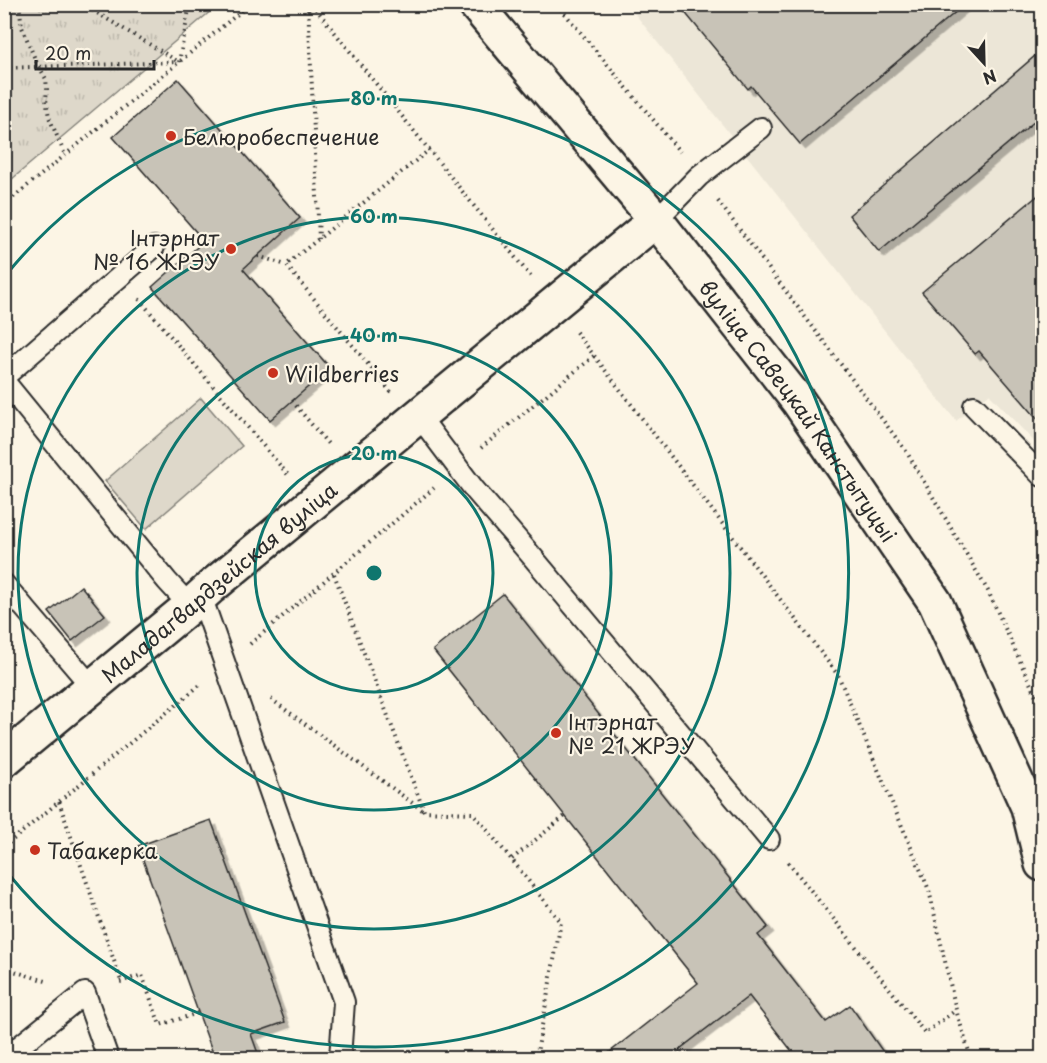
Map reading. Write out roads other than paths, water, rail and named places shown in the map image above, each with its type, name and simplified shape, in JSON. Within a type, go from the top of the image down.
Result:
[{"type":"main road","name":"вуліца Савецкай Канстытуцыі","points":[[475,4],[656,220],[798,401],[935,602],[1028,807],[1042,864]]},
{"type":"main road","name":"Маладагвардзейская вуліца","points":[[4,760],[211,586],[656,220]]},
{"type":"lane","points":[[656,220],[699,176],[761,128]]},
{"type":"lane","points":[[4,376],[154,247]]},
{"type":"lane","points":[[4,381],[167,581],[195,601],[224,665],[344,1002],[340,1059]]},
{"type":"lane","points":[[974,406],[1042,476]]},
{"type":"lane","points":[[419,416],[474,489],[769,840]]},
{"type":"lane","points":[[4,584],[92,687]]},
{"type":"lane","points":[[5,1059],[85,993],[108,1059]]},
{"type":"place","name":"Белюробеспечение","points":[[171,136]]},
{"type":"place","name":"Інтэрнат № 16 ЖРЭУ","points":[[231,249]]},
{"type":"place","name":"Wildberries","points":[[273,373]]},
{"type":"place","name":"Інтэрнат № 21 ЖРЭУ","points":[[556,733]]},
{"type":"place","name":"Табакерка","points":[[35,850]]}]
